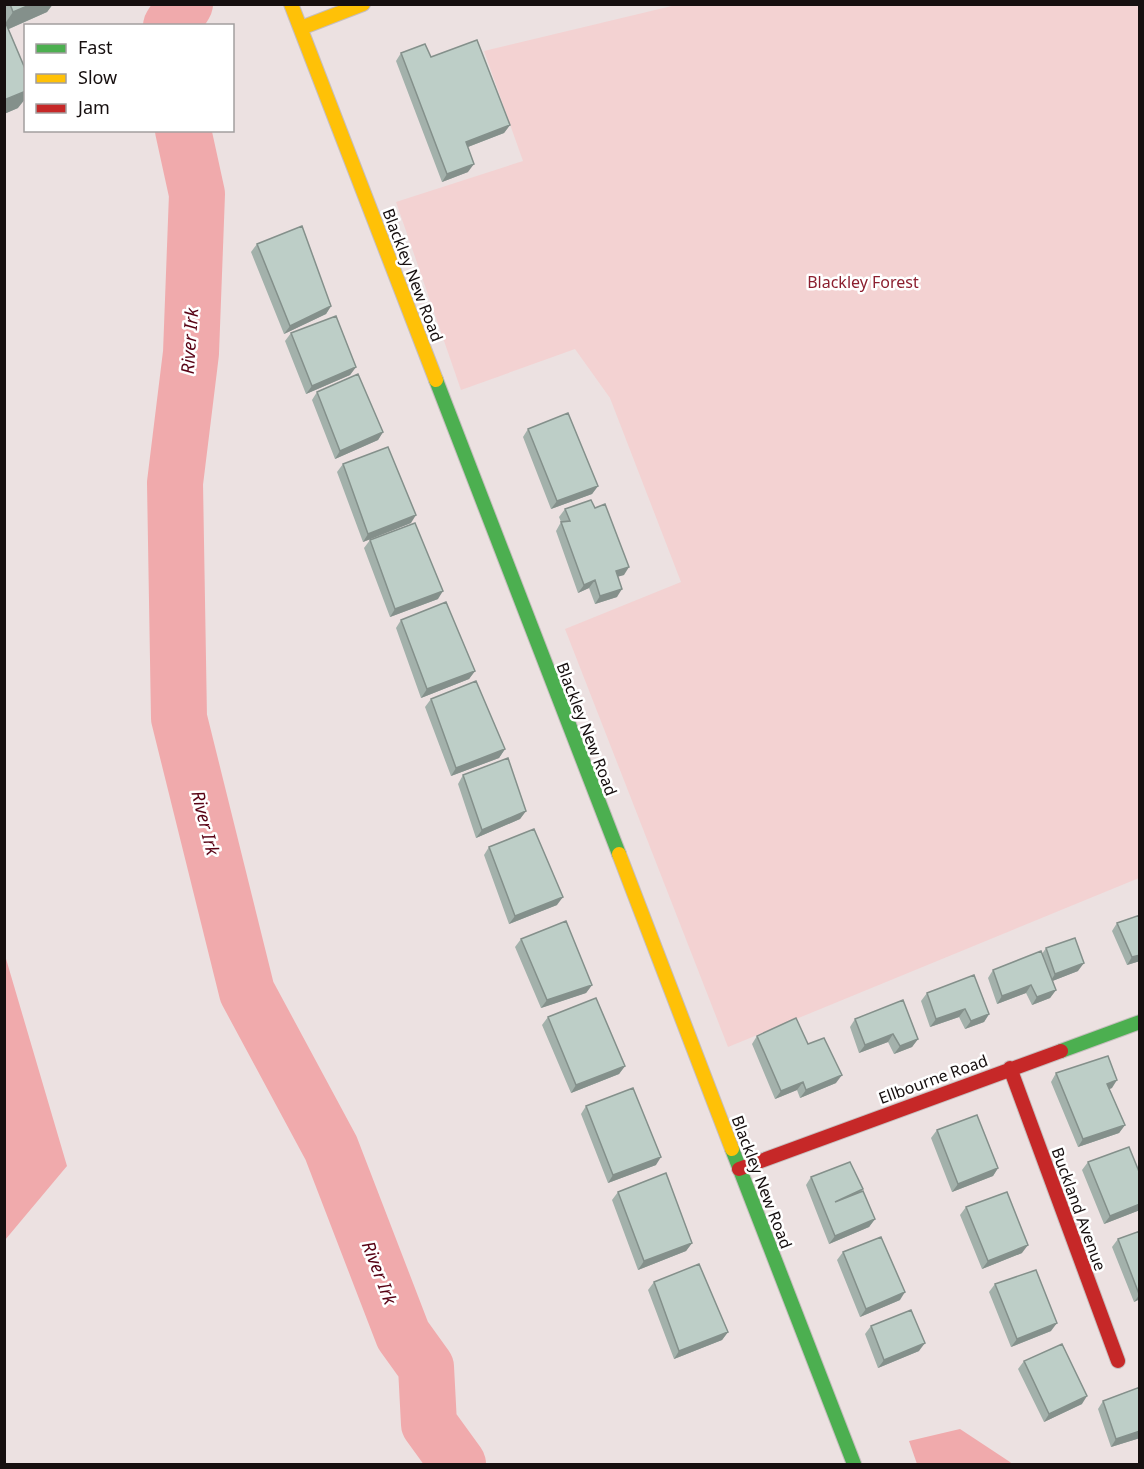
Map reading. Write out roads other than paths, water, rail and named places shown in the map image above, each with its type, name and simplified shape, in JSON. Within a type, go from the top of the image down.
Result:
[{"type":"street","name":"Blackley New Road","points":[[291,4],[854,1464]]},
{"type":"street","points":[[301,28],[363,4]]},
{"type":"street","name":"Ellbourne Road","points":[[739,1169],[1140,1022]]},
{"type":"street","name":"Buckland Avenue","points":[[1010,1068],[1118,1361]]},
{"type":"waterway","name":"River Irk","points":[[172,24],[185,4]]},
{"type":"waterway","name":"River Irk","points":[[183,132],[197,194],[191,353],[175,483],[179,718],[247,992],[331,1148],[403,1335],[426,1367],[429,1424],[458,1464]]},
{"type":"park label","name":"Blackley Forest","points":[[863,282]]}]
